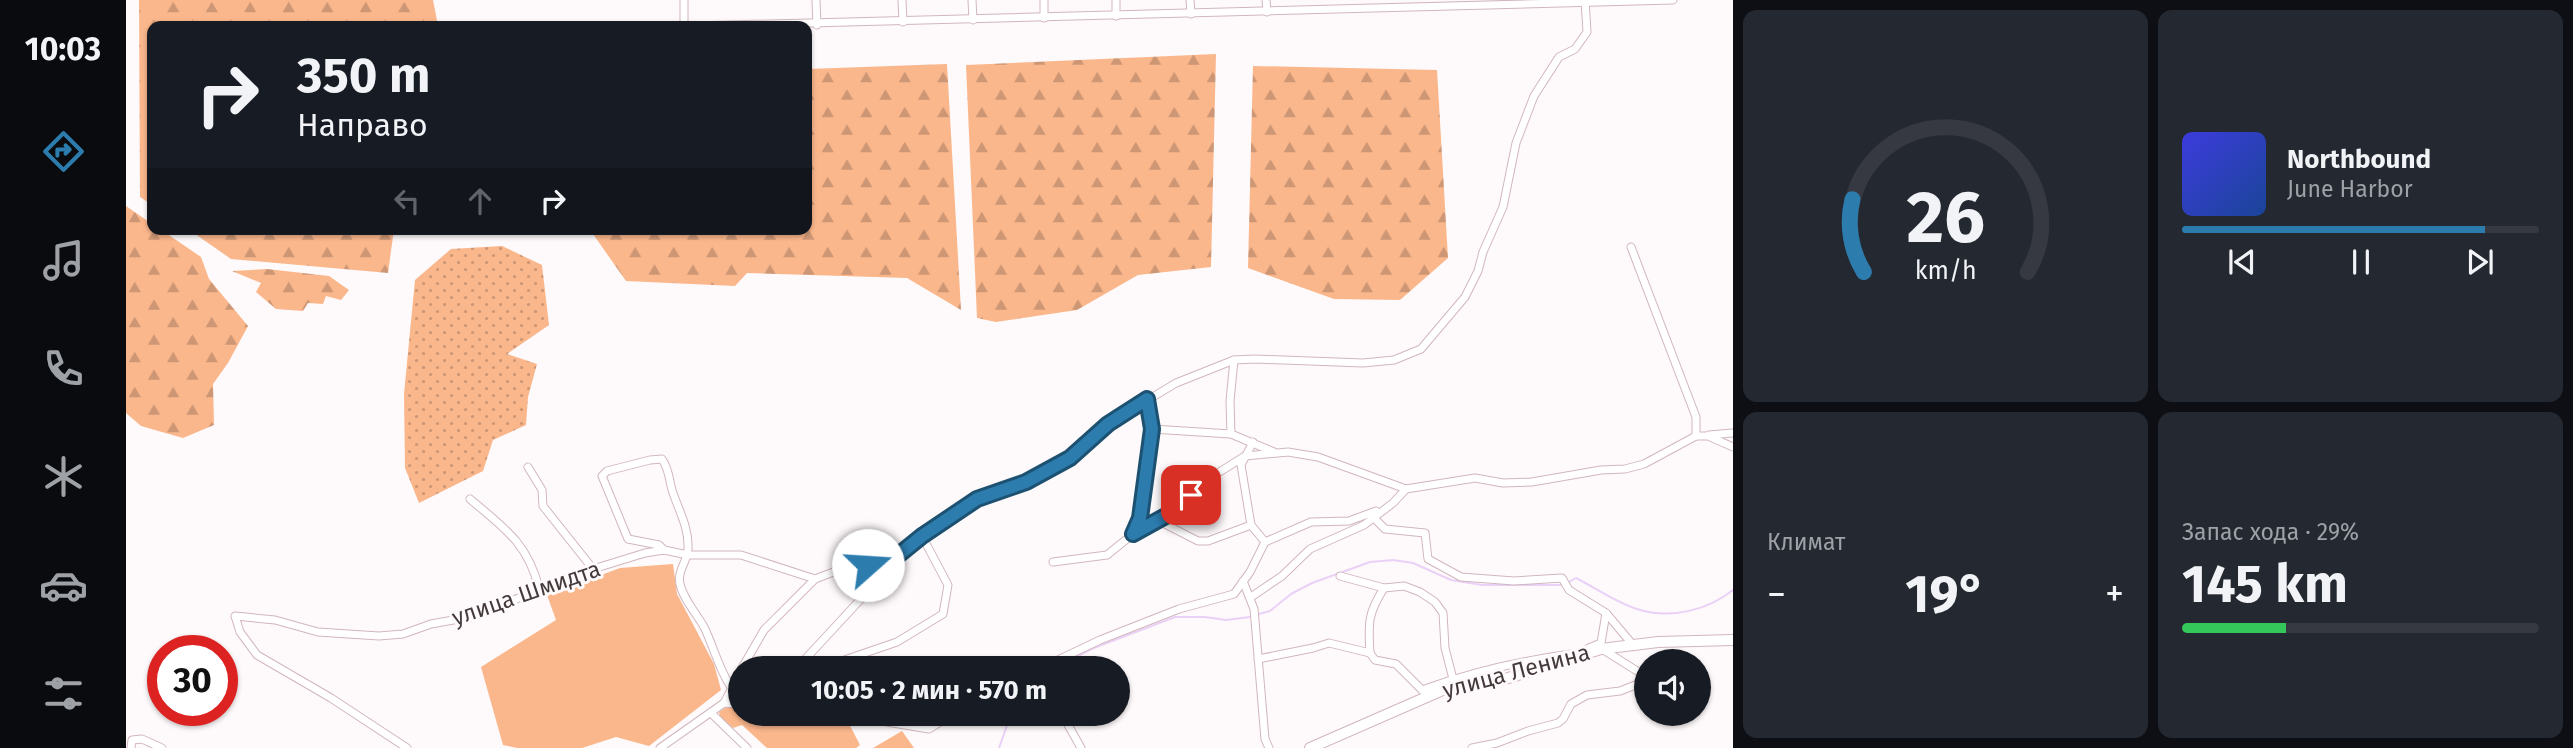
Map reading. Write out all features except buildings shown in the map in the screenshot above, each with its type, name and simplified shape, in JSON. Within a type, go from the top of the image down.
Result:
[{"type":"main road","name":"улица Ленина","points":[[1310,748],[1323,745],[1424,693],[1505,679],[1601,649],[1733,640]]},
{"type":"street","points":[[684,0],[684,21]]},
{"type":"street","points":[[816,0],[817,25]]},
{"type":"street","points":[[902,0],[903,22]]},
{"type":"street","points":[[972,0],[973,20]]},
{"type":"street","points":[[1044,0],[1044,18]]},
{"type":"street","points":[[1116,0],[1116,16]]},
{"type":"street","points":[[1191,0],[1191,14]]},
{"type":"street","points":[[1266,0],[1267,12]]},
{"type":"street","points":[[1354,0],[1355,9]]},
{"type":"street","points":[[812,25],[1267,12],[1434,4],[1673,0]]},
{"type":"street","points":[[808,656],[872,587],[885,566],[922,536],[977,499],[1026,482],[1070,458],[1108,424],[1176,383],[1234,360],[1363,363],[1394,360],[1421,349],[1465,298],[1478,271],[1483,251],[1503,207],[1516,143],[1534,96],[1559,57],[1575,49],[1587,32],[1585,1]]},
{"type":"street","points":[[1631,247],[1696,417],[1696,436]]},
{"type":"street","points":[[1231,435],[1230,401],[1234,360]]},
{"type":"street","points":[[1133,534],[1140,518],[1152,429],[1147,399]]},
{"type":"street","points":[[1152,429],[1231,435],[1275,453]]},
{"type":"street","points":[[1053,562],[1107,555],[1133,534],[1180,508],[1202,482],[1245,456],[1288,452],[1318,457],[1406,489],[1475,478],[1503,484],[1625,469],[1644,464],[1696,436],[1733,433]]},
{"type":"street","points":[[1708,436],[1733,447]]},
{"type":"street","points":[[1253,442],[1241,466],[1251,525],[1265,542]]},
{"type":"street","points":[[664,550],[659,545],[628,539],[602,476],[607,471],[650,460],[662,459],[667,466],[672,489],[686,525],[688,555],[681,567],[680,584],[705,629],[728,682]]},
{"type":"street","points":[[528,467],[542,490],[543,506],[593,569]]},
{"type":"street","points":[[1251,597],[1282,576],[1310,549],[1364,525],[1393,503],[1406,489]]},
{"type":"street","points":[[470,499],[515,537],[533,565],[539,589]]},
{"type":"street","points":[[1066,656],[1179,609],[1234,594],[1250,572],[1265,542],[1311,522],[1349,521],[1393,503]]},
{"type":"street","points":[[1374,518],[1385,529],[1425,533],[1428,558],[1461,577],[1492,580],[1562,578],[1569,590],[1606,612],[1633,645]]},
{"type":"street","points":[[1159,521],[1198,541],[1208,541],[1251,525]]},
{"type":"street","points":[[856,656],[897,642],[943,614],[948,585],[922,536]]},
{"type":"street","name":"улица Шмидта","points":[[407,748],[331,698],[257,655],[240,632],[235,616],[275,620],[318,632],[379,636],[403,634],[431,624],[470,617],[593,569],[664,550],[688,555],[741,555],[815,579]]},
{"type":"street","points":[[749,656],[764,630],[815,579],[846,569],[868,565],[885,566]]},
{"type":"street","points":[[1340,576],[1384,588],[1404,586],[1435,602],[1443,613],[1445,648],[1453,679]]},
{"type":"street","points":[[1243,581],[1251,597],[1265,739],[1269,748]]},
{"type":"street","points":[[1384,588],[1371,608],[1368,630],[1370,653],[1375,660],[1396,664],[1424,693],[1453,679],[1521,661],[1579,653],[1601,643],[1606,612]]},
{"type":"street","points":[[1258,659],[1329,643],[1370,653]]},
{"type":"street","points":[[1472,748],[1497,743],[1558,723],[1571,704],[1587,695],[1620,691],[1643,682],[1645,676],[1639,670],[1601,649]]},
{"type":"street","points":[[660,748],[712,714],[724,703],[728,694]]},
{"type":"street","points":[[724,703],[728,703]]},
{"type":"street","points":[[712,714],[747,748]]},
{"type":"street","points":[[911,726],[929,729],[934,726]]},
{"type":"street","points":[[1069,726],[1081,748]]},
{"type":"street","points":[[131,748],[132,740],[142,739],[162,748]]},
{"type":"green space","points":[[139,0],[433,0],[437,21],[147,21],[147,202],[140,197]]},
{"type":"green space","points":[[1216,54],[1211,267],[1138,275],[1077,310],[996,322],[977,318],[966,65]]},
{"type":"green space","points":[[947,64],[961,310],[907,278],[747,273],[735,286],[626,281],[594,235],[812,235],[812,69]]},
{"type":"green space","points":[[1253,66],[1437,70],[1448,258],[1400,300],[1334,299],[1248,268]]},
{"type":"green space","points":[[126,206],[147,221],[147,235],[169,235],[201,257],[209,279],[248,326],[213,384],[214,425],[183,438],[141,426],[126,413]]},
{"type":"green space","points":[[197,235],[393,235],[388,273],[231,259]]},
{"type":"green space","points":[[502,246],[542,265],[549,325],[507,354],[537,364],[528,397],[526,425],[493,440],[483,471],[419,503],[405,468],[404,394],[415,280],[451,249]]},
{"type":"green space","points":[[267,269],[329,276],[349,290],[341,300],[326,296],[323,304],[308,303],[303,311],[276,309],[256,292],[261,283],[232,271]]},
{"type":"green space","points":[[673,564],[677,594],[714,664],[721,690],[649,746],[616,737],[582,748],[517,748],[503,745],[481,667],[556,620],[547,595],[620,568]]},
{"type":"green space","points":[[728,706],[728,724],[720,717],[719,712]]},
{"type":"green space","points":[[743,726],[850,726],[860,745],[856,748],[767,748]]},
{"type":"green space","points":[[902,731],[914,748],[873,748]]},
{"type":"waterway","points":[[1259,614],[1270,611],[1291,594],[1312,583],[1370,562],[1393,560],[1413,563],[1451,580],[1482,585],[1562,585]]},
{"type":"waterway","points":[[1567,583],[1576,578],[1615,600],[1652,613],[1689,611],[1712,603],[1733,590]]},
{"type":"waterway","points":[[1078,656],[1175,617],[1226,620],[1250,617]]},
{"type":"waterway","points":[[999,748],[1007,726]]},
{"type":"route","points":[[868,565],[885,566],[922,536],[977,499],[1026,482],[1070,458],[1108,424],[1147,399],[1152,429],[1140,518],[1133,534],[1180,508],[1191,495]]}]
